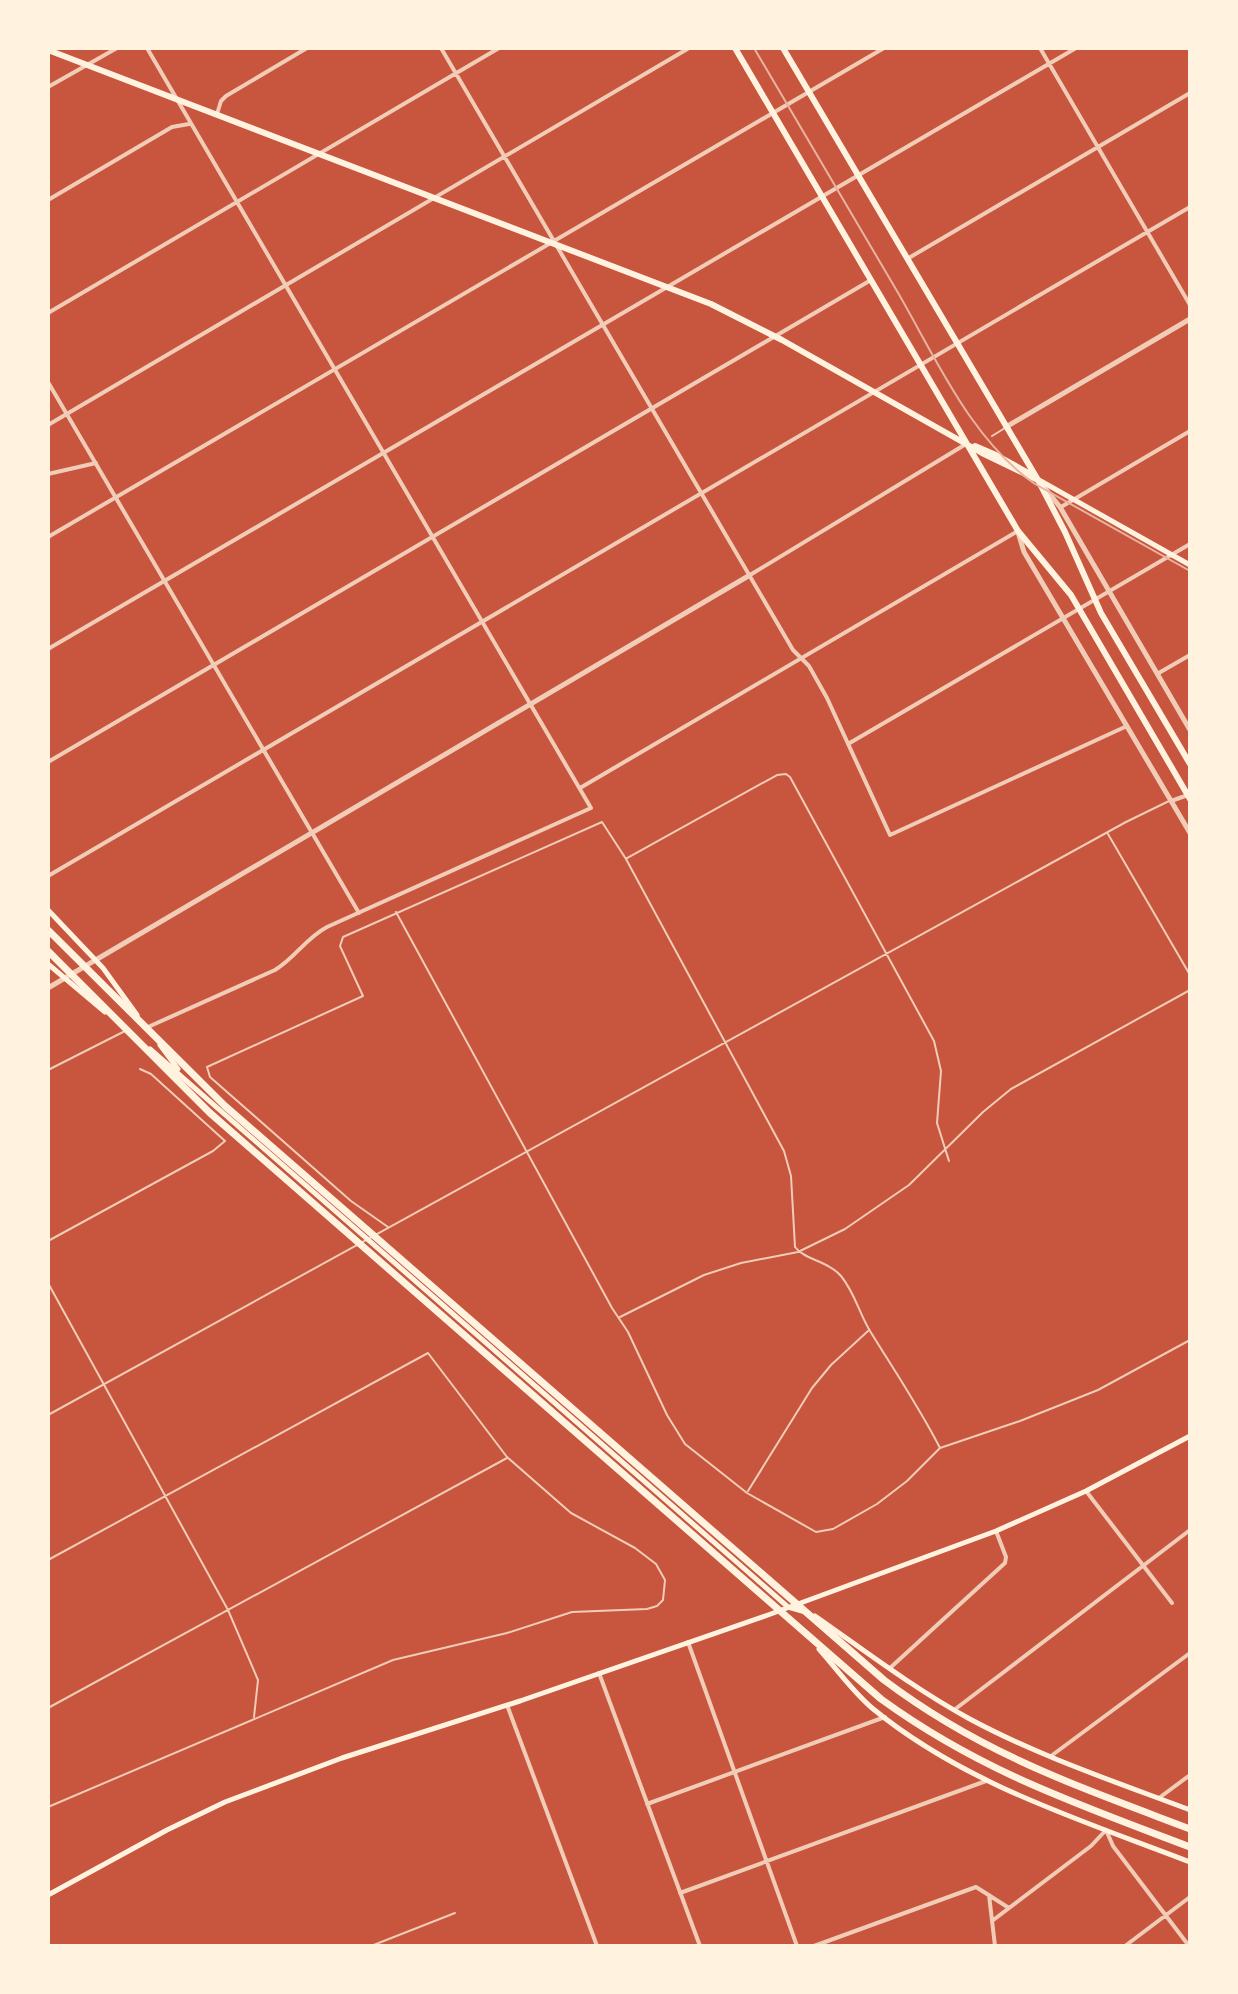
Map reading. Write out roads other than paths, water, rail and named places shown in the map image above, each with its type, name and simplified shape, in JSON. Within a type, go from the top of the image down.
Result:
[{"type":"highway","points":[[48,929],[225,1106],[823,1628],[908,1698],[983,1745],[1036,1770],[1190,1829]]},
{"type":"highway","points":[[48,951],[210,1113],[812,1640],[903,1715],[978,1761],[1031,1786],[1190,1847]]},
{"type":"main road","points":[[735,48],[1018,531],[1057,576],[1189,796]]},
{"type":"main road","points":[[783,48],[1038,480],[1065,532],[1094,601],[1190,764]]},
{"type":"main road","points":[[48,50],[723,309],[1190,565]]},
{"type":"main road","points":[[48,910],[96,960],[183,1077]]},
{"type":"main road","points":[[48,964],[183,1077],[788,1607],[811,1613],[954,1710],[1006,1737],[1190,1810]]},
{"type":"main road","points":[[48,1895],[225,1802],[342,1758],[507,1705],[788,1607],[996,1531],[1086,1491],[1190,1436]]},
{"type":"main road","points":[[788,1607],[792,1618],[861,1697],[925,1744],[1031,1801],[1190,1862]]},
{"type":"street","points":[[48,87],[117,48]]},
{"type":"street","points":[[147,48],[591,808],[314,934],[275,970],[147,1028]]},
{"type":"street","points":[[217,114],[223,97],[307,48]]},
{"type":"street","points":[[441,48],[793,650],[809,666],[827,698],[890,835],[1127,726]]},
{"type":"street","points":[[48,313],[499,48]]},
{"type":"street","points":[[48,425],[689,48]]},
{"type":"street","points":[[48,537],[884,48]]},
{"type":"street","points":[[1040,48],[1190,305]]},
{"type":"street","points":[[48,649],[1076,48]]},
{"type":"street","points":[[907,259],[1190,93]]},
{"type":"street","points":[[48,200],[172,127],[191,124]]},
{"type":"street","points":[[48,876],[1190,207]]},
{"type":"street","points":[[48,762],[871,280]]},
{"type":"street","points":[[1006,427],[1190,319]]},
{"type":"street","points":[[48,382],[359,913]]},
{"type":"street","points":[[1060,507],[1190,431]]},
{"type":"street","points":[[48,988],[531,705],[967,444]]},
{"type":"street","points":[[48,474],[96,463]]},
{"type":"street","points":[[1038,480],[1060,507],[1190,730]]},
{"type":"street","points":[[580,788],[1018,531],[1024,552],[1190,833]]},
{"type":"street","points":[[848,744],[1190,544]]},
{"type":"street","points":[[1157,674],[1190,655]]},
{"type":"street","points":[[1171,801],[1189,796]]},
{"type":"street","points":[[1086,1491],[1172,1603]]},
{"type":"street","points":[[954,1710],[1190,1530]]},
{"type":"street","points":[[890,1668],[1005,1563],[1006,1557],[996,1531]]},
{"type":"street","points":[[688,1642],[797,1946]]},
{"type":"street","points":[[1051,1756],[1190,1653]]},
{"type":"street","points":[[599,1673],[700,1946]]},
{"type":"street","points":[[507,1705],[597,1946]]},
{"type":"street","points":[[647,1804],[885,1717]]},
{"type":"street","points":[[1159,1798],[1190,1775]]},
{"type":"street","points":[[680,1893],[988,1780]]},
{"type":"street","points":[[992,1921],[1091,1846],[1106,1830],[1113,1846],[1189,1946]]},
{"type":"street","points":[[814,1946],[976,1887],[1009,1908]]},
{"type":"street","points":[[989,1895],[995,1946]]},
{"type":"street","points":[[1125,1946],[1190,1897]]},
{"type":"lane","points":[[992,436],[1006,427]]},
{"type":"lane","points":[[626,859],[777,775],[786,774],[792,779],[938,1053],[941,1071],[937,1123],[949,1161]]},
{"type":"lane","points":[[48,1415],[1107,833],[1171,801]]},
{"type":"lane","points":[[388,1227],[351,1201],[210,1077],[207,1069],[363,996],[340,940],[396,912],[602,822],[626,859],[788,1160],[793,1197],[793,1240],[798,1252],[837,1271],[851,1291],[869,1331],[940,1448]]},
{"type":"lane","points":[[1107,833],[1190,975]]},
{"type":"lane","points":[[396,912],[619,1317],[682,1440],[747,1493],[807,1528],[827,1532],[856,1517],[887,1497],[940,1448],[1090,1393],[1138,1371],[1190,1340]]},
{"type":"lane","points":[[619,1317],[704,1275],[750,1260],[798,1252],[833,1236],[909,1185],[983,1112],[1021,1082],[1190,990]]},
{"type":"lane","points":[[48,1070],[127,1029]]},
{"type":"lane","points":[[48,1241],[213,1151],[225,1141],[151,1074],[140,1069]]},
{"type":"lane","points":[[48,1283],[228,1610],[258,1683],[253,1718]]},
{"type":"lane","points":[[747,1493],[812,1388],[831,1365],[869,1331]]},
{"type":"lane","points":[[48,1560],[428,1353],[507,1457],[571,1513],[652,1560],[662,1572],[666,1589],[661,1602],[651,1608],[572,1612],[497,1636],[403,1657],[48,1807]]},
{"type":"lane","points":[[48,1708],[507,1457]]},
{"type":"lane","points":[[371,1946],[455,1913]]},
{"type":"railway","points":[[754,48],[941,370],[992,445],[1035,484],[1190,571]]}]
